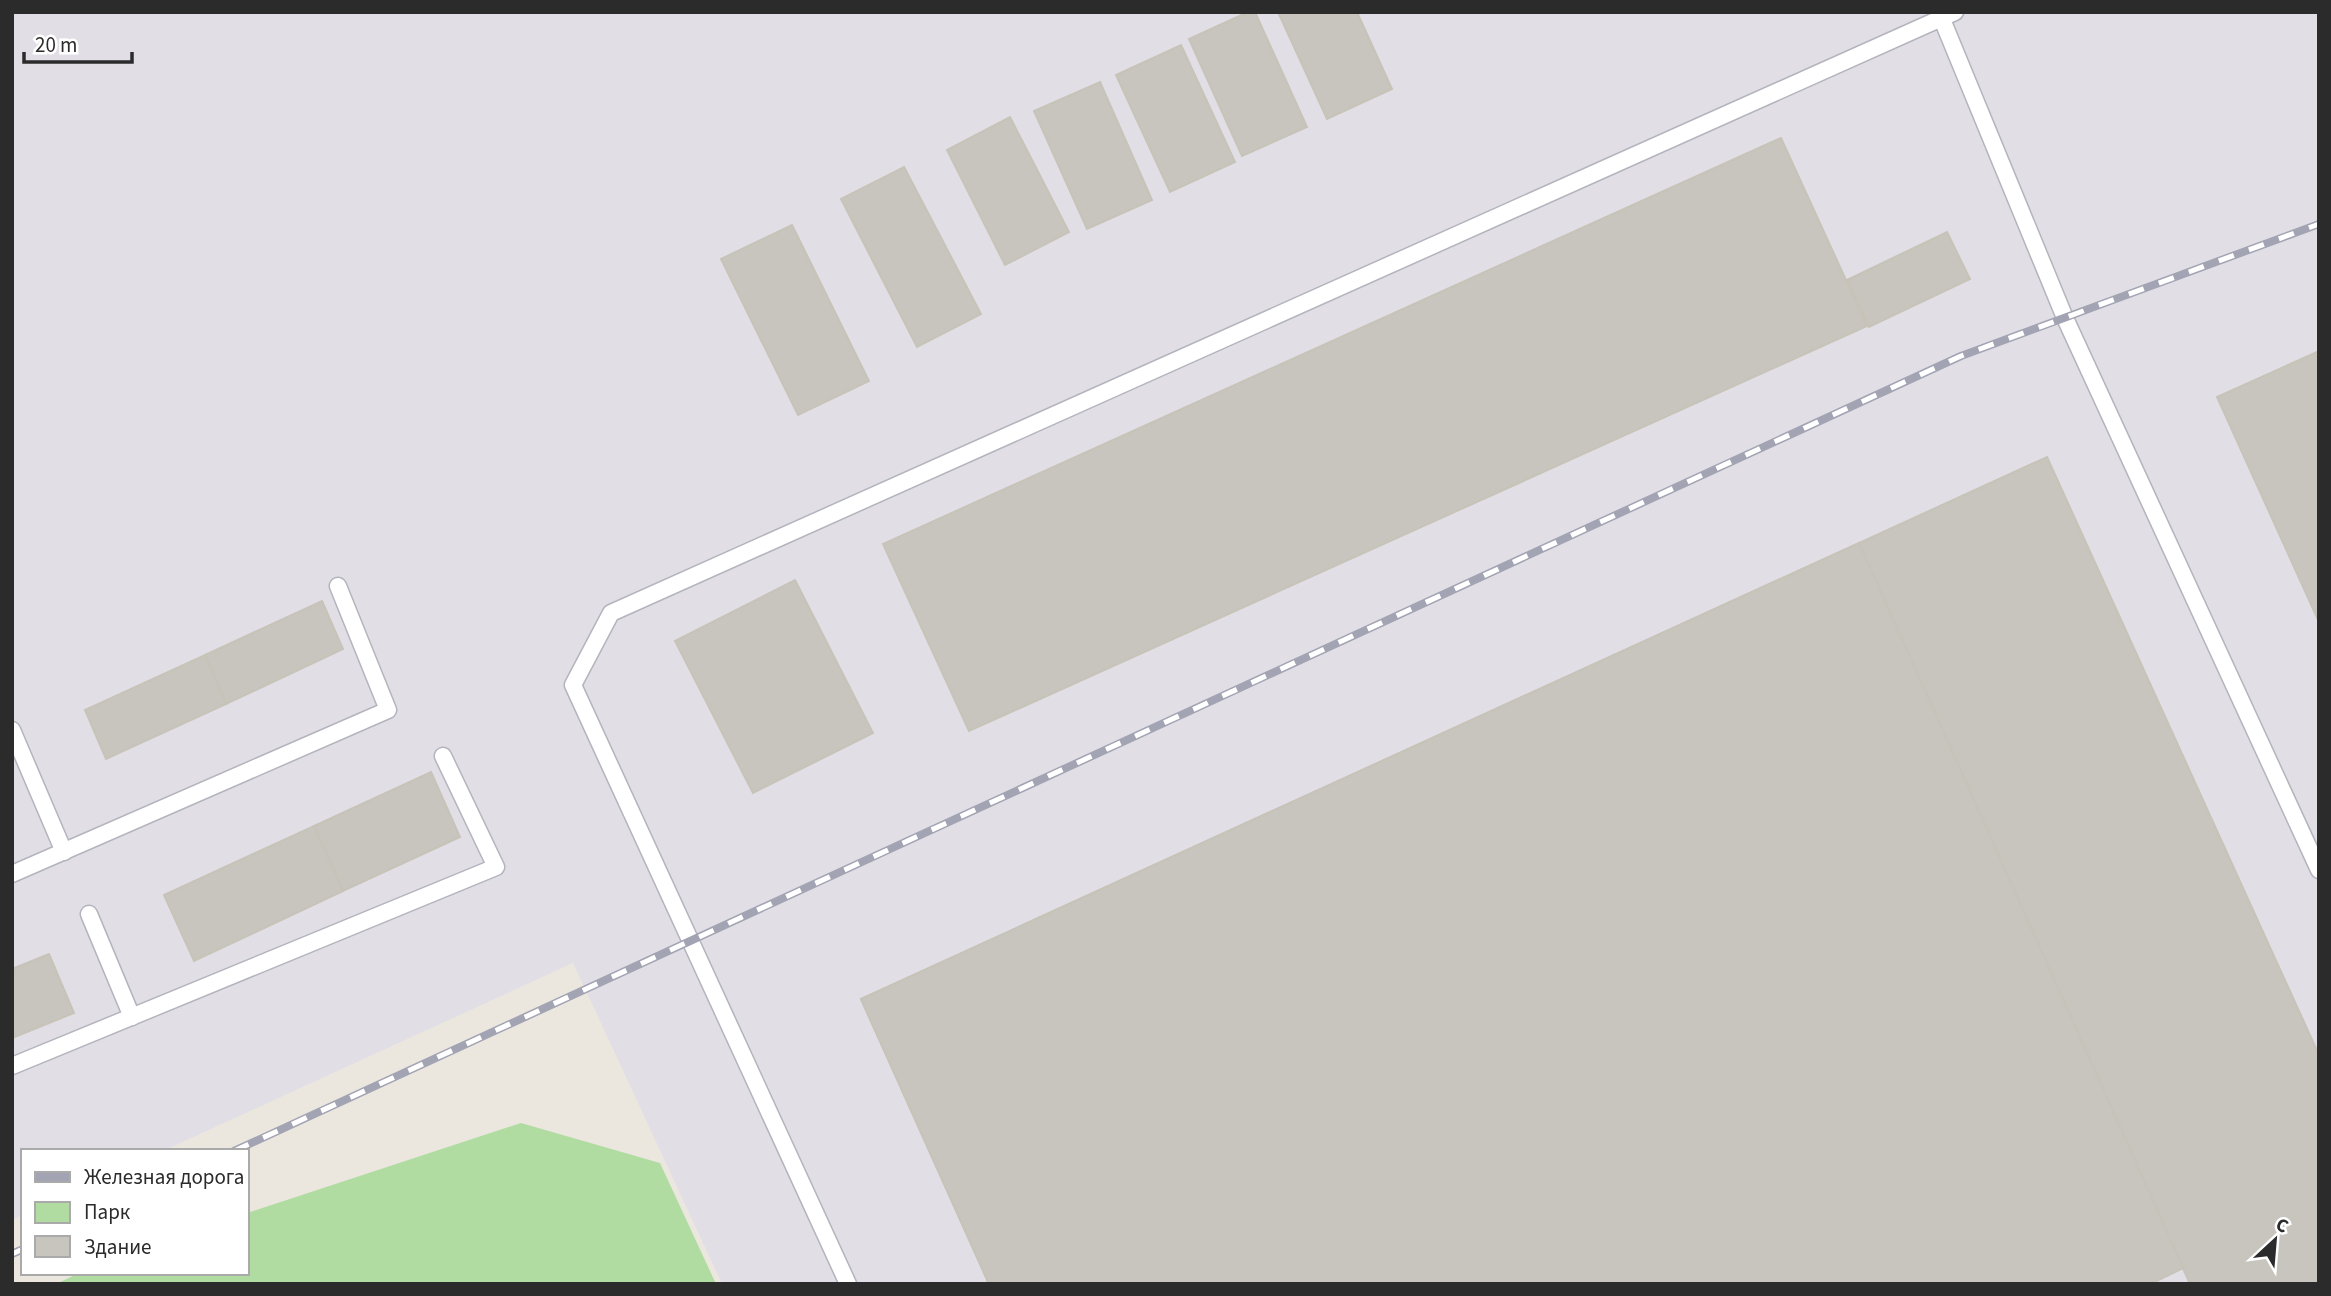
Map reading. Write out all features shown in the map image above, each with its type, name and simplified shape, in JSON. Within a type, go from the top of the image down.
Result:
[{"type":"lane","points":[[848,1284],[573,685],[611,613],[1945,14],[2065,318],[2319,870]]},
{"type":"lane","points":[[12,874],[388,710],[338,586]]},
{"type":"lane","points":[[12,730],[64,852]]},
{"type":"lane","points":[[12,1066],[496,867],[443,756]]},
{"type":"lane","points":[[89,914],[132,1017]]},
{"type":"shaded area","points":[[12,12],[2319,12],[2319,1284],[722,1284],[573,963],[167,1149],[21,1149],[21,1216],[12,1220]]},
{"type":"green space","points":[[521,1123],[660,1163],[716,1284],[56,1284],[75,1275],[248,1275],[248,1213]]},
{"type":"building","points":[[1248,12],[1255,12],[1307,127],[1242,156],[1189,39]]},
{"type":"building","points":[[1278,12],[1357,12],[1392,89],[1327,119]]},
{"type":"building","points":[[1181,45],[1235,162],[1170,192],[1116,75]]},
{"type":"building","points":[[1100,82],[1152,200],[1087,229],[1034,111]]},
{"type":"building","points":[[1010,117],[1069,232],[1005,265],[947,150]]},
{"type":"building","points":[[1781,138],[1867,326],[969,731],[883,544]]},
{"type":"building","points":[[904,167],[981,314],[917,347],[841,199]]},
{"type":"building","points":[[792,225],[869,381],[798,415],[721,259]]},
{"type":"building","points":[[1947,232],[1970,279],[1869,327],[1847,280]]},
{"type":"building","points":[[2319,351],[2319,622],[2217,397]]},
{"type":"building","points":[[2047,457],[2319,1055],[2319,1284],[2190,1284],[1859,543]]},
{"type":"building","points":[[1859,543],[2183,1268],[2150,1284],[989,1284],[861,999]]},
{"type":"building","points":[[1859,543],[2183,1268],[2150,1284],[989,1284],[861,999]]},
{"type":"building","points":[[795,580],[873,733],[753,793],[675,641]]},
{"type":"building","points":[[322,601],[343,649],[226,704],[205,655]]},
{"type":"building","points":[[205,655],[226,704],[106,759],[85,710]]},
{"type":"building","points":[[431,772],[460,837],[343,891],[314,826]]},
{"type":"building","points":[[314,826],[343,891],[194,961],[164,895]]},
{"type":"building","points":[[49,954],[74,1013],[12,1038],[12,969]]},
{"type":"railway","points":[[238,1149],[1961,356],[2319,224]]},
{"type":"railway","points":[[12,1254],[21,1250]]}]
